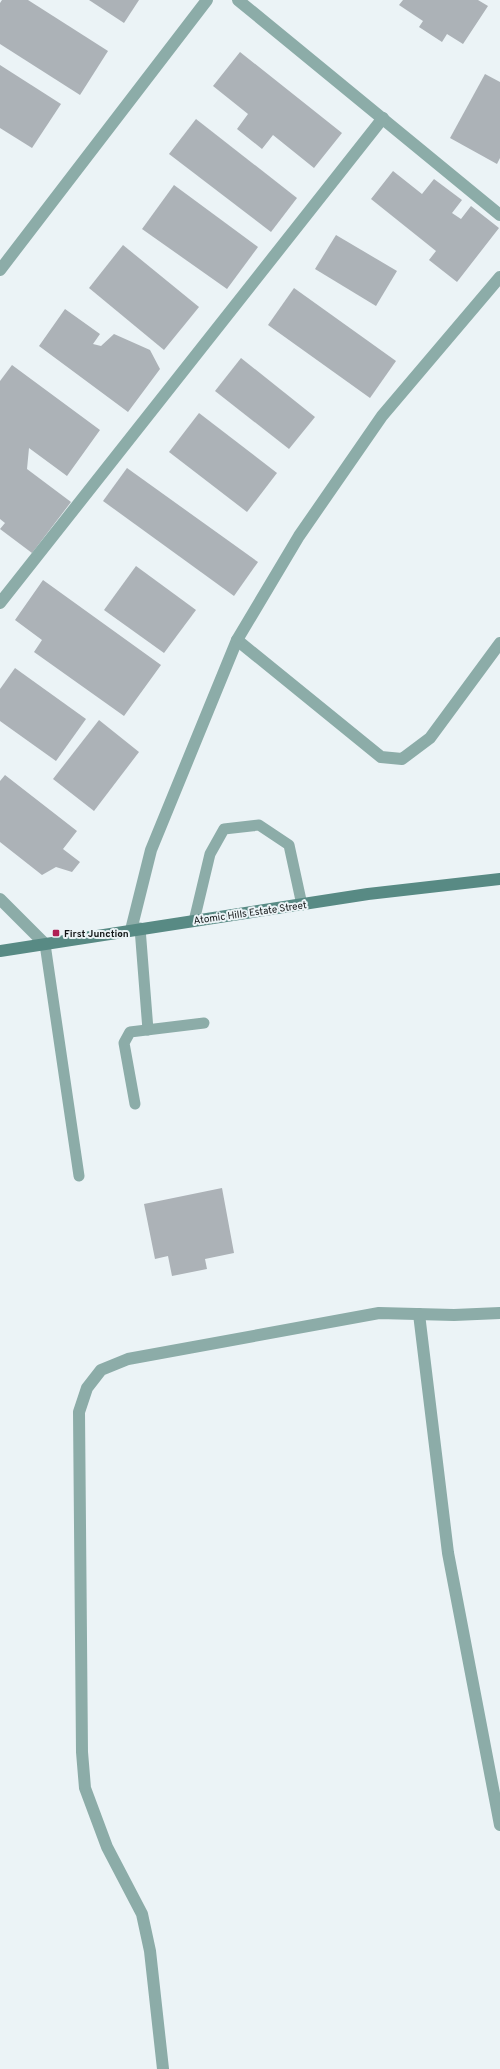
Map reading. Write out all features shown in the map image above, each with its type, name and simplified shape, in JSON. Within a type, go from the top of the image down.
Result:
[{"type":"street","points":[[0,270],[207,0]]},
{"type":"street","points":[[238,0],[500,214]]},
{"type":"street","points":[[0,603],[383,118]]},
{"type":"street","points":[[135,929],[151,850],[236,640],[299,536],[382,416],[500,278]]},
{"type":"street","points":[[236,640],[381,757],[402,759],[430,738],[500,643]]},
{"type":"street","name":"Atomic Hills Estate Street","points":[[0,951],[368,894],[500,879]]},
{"type":"street","points":[[0,899],[45,944]]},
{"type":"street","points":[[163,2069],[150,1951],[142,1914],[107,1847],[85,1788],[82,1752],[79,1412],[86,1388],[100,1370],[128,1359],[379,1313],[454,1315],[500,1313]]},
{"type":"street","points":[[419,1314],[448,1553],[500,1824]]},
{"type":"lane","points":[[194,921],[210,854],[224,829],[259,825],[289,845],[302,905]]},
{"type":"lane","points":[[135,929],[148,1030]]},
{"type":"lane","points":[[45,944],[79,1176]]},
{"type":"lane","points":[[135,1104],[124,1043],[130,1032],[204,1023]]},
{"type":"building","points":[[2,0],[28,0],[108,51],[80,95],[0,44],[0,3]]},
{"type":"building","points":[[89,0],[139,0],[124,23]]},
{"type":"building","points":[[403,0],[478,0],[488,6],[463,44],[447,34],[442,42],[419,27],[423,21],[399,5]]},
{"type":"building","points":[[240,52],[342,133],[314,168],[273,135],[262,149],[237,129],[248,114],[213,86]]},
{"type":"building","points":[[0,65],[61,104],[32,148],[0,128]]},
{"type":"building","points":[[485,74],[500,82],[500,158],[497,164],[450,138]]},
{"type":"building","points":[[196,119],[297,198],[271,232],[169,154]]},
{"type":"building","points":[[393,171],[422,194],[434,179],[462,200],[452,213],[461,219],[471,206],[499,228],[457,282],[429,260],[436,251],[371,199]]},
{"type":"building","points":[[174,185],[258,247],[227,289],[142,229]]},
{"type":"building","points":[[336,235],[397,271],[376,306],[315,269]]},
{"type":"building","points":[[123,245],[199,307],[164,350],[89,288]]},
{"type":"building","points":[[294,288],[396,361],[370,398],[268,325]]},
{"type":"building","points":[[65,309],[100,334],[93,344],[101,346],[114,334],[150,350],[160,369],[128,412],[39,346]]},
{"type":"building","points":[[241,358],[315,417],[289,449],[215,391]]},
{"type":"building","points":[[12,365],[100,430],[67,476],[29,448],[27,469],[71,502],[32,553],[0,529],[5,523],[0,519],[0,381]]},
{"type":"building","points":[[199,413],[277,473],[247,512],[169,452]]},
{"type":"building","points":[[127,468],[258,562],[234,596],[103,501]]},
{"type":"building","points":[[136,566],[196,610],[164,653],[104,610]]},
{"type":"building","points":[[43,580],[161,665],[124,716],[34,652],[42,640],[15,620]]},
{"type":"building","points":[[15,668],[86,719],[56,761],[0,721],[0,689]]},
{"type":"building","points":[[99,720],[139,752],[94,811],[53,779]]},
{"type":"building","points":[[5,775],[77,831],[63,849],[80,862],[72,872],[56,867],[42,875],[0,842],[0,781]]},
{"type":"building","points":[[222,1188],[234,1253],[205,1259],[207,1269],[172,1276],[168,1256],[155,1259],[144,1204]]},
{"type":"place","name":"First Junction","points":[[56,933]]}]
